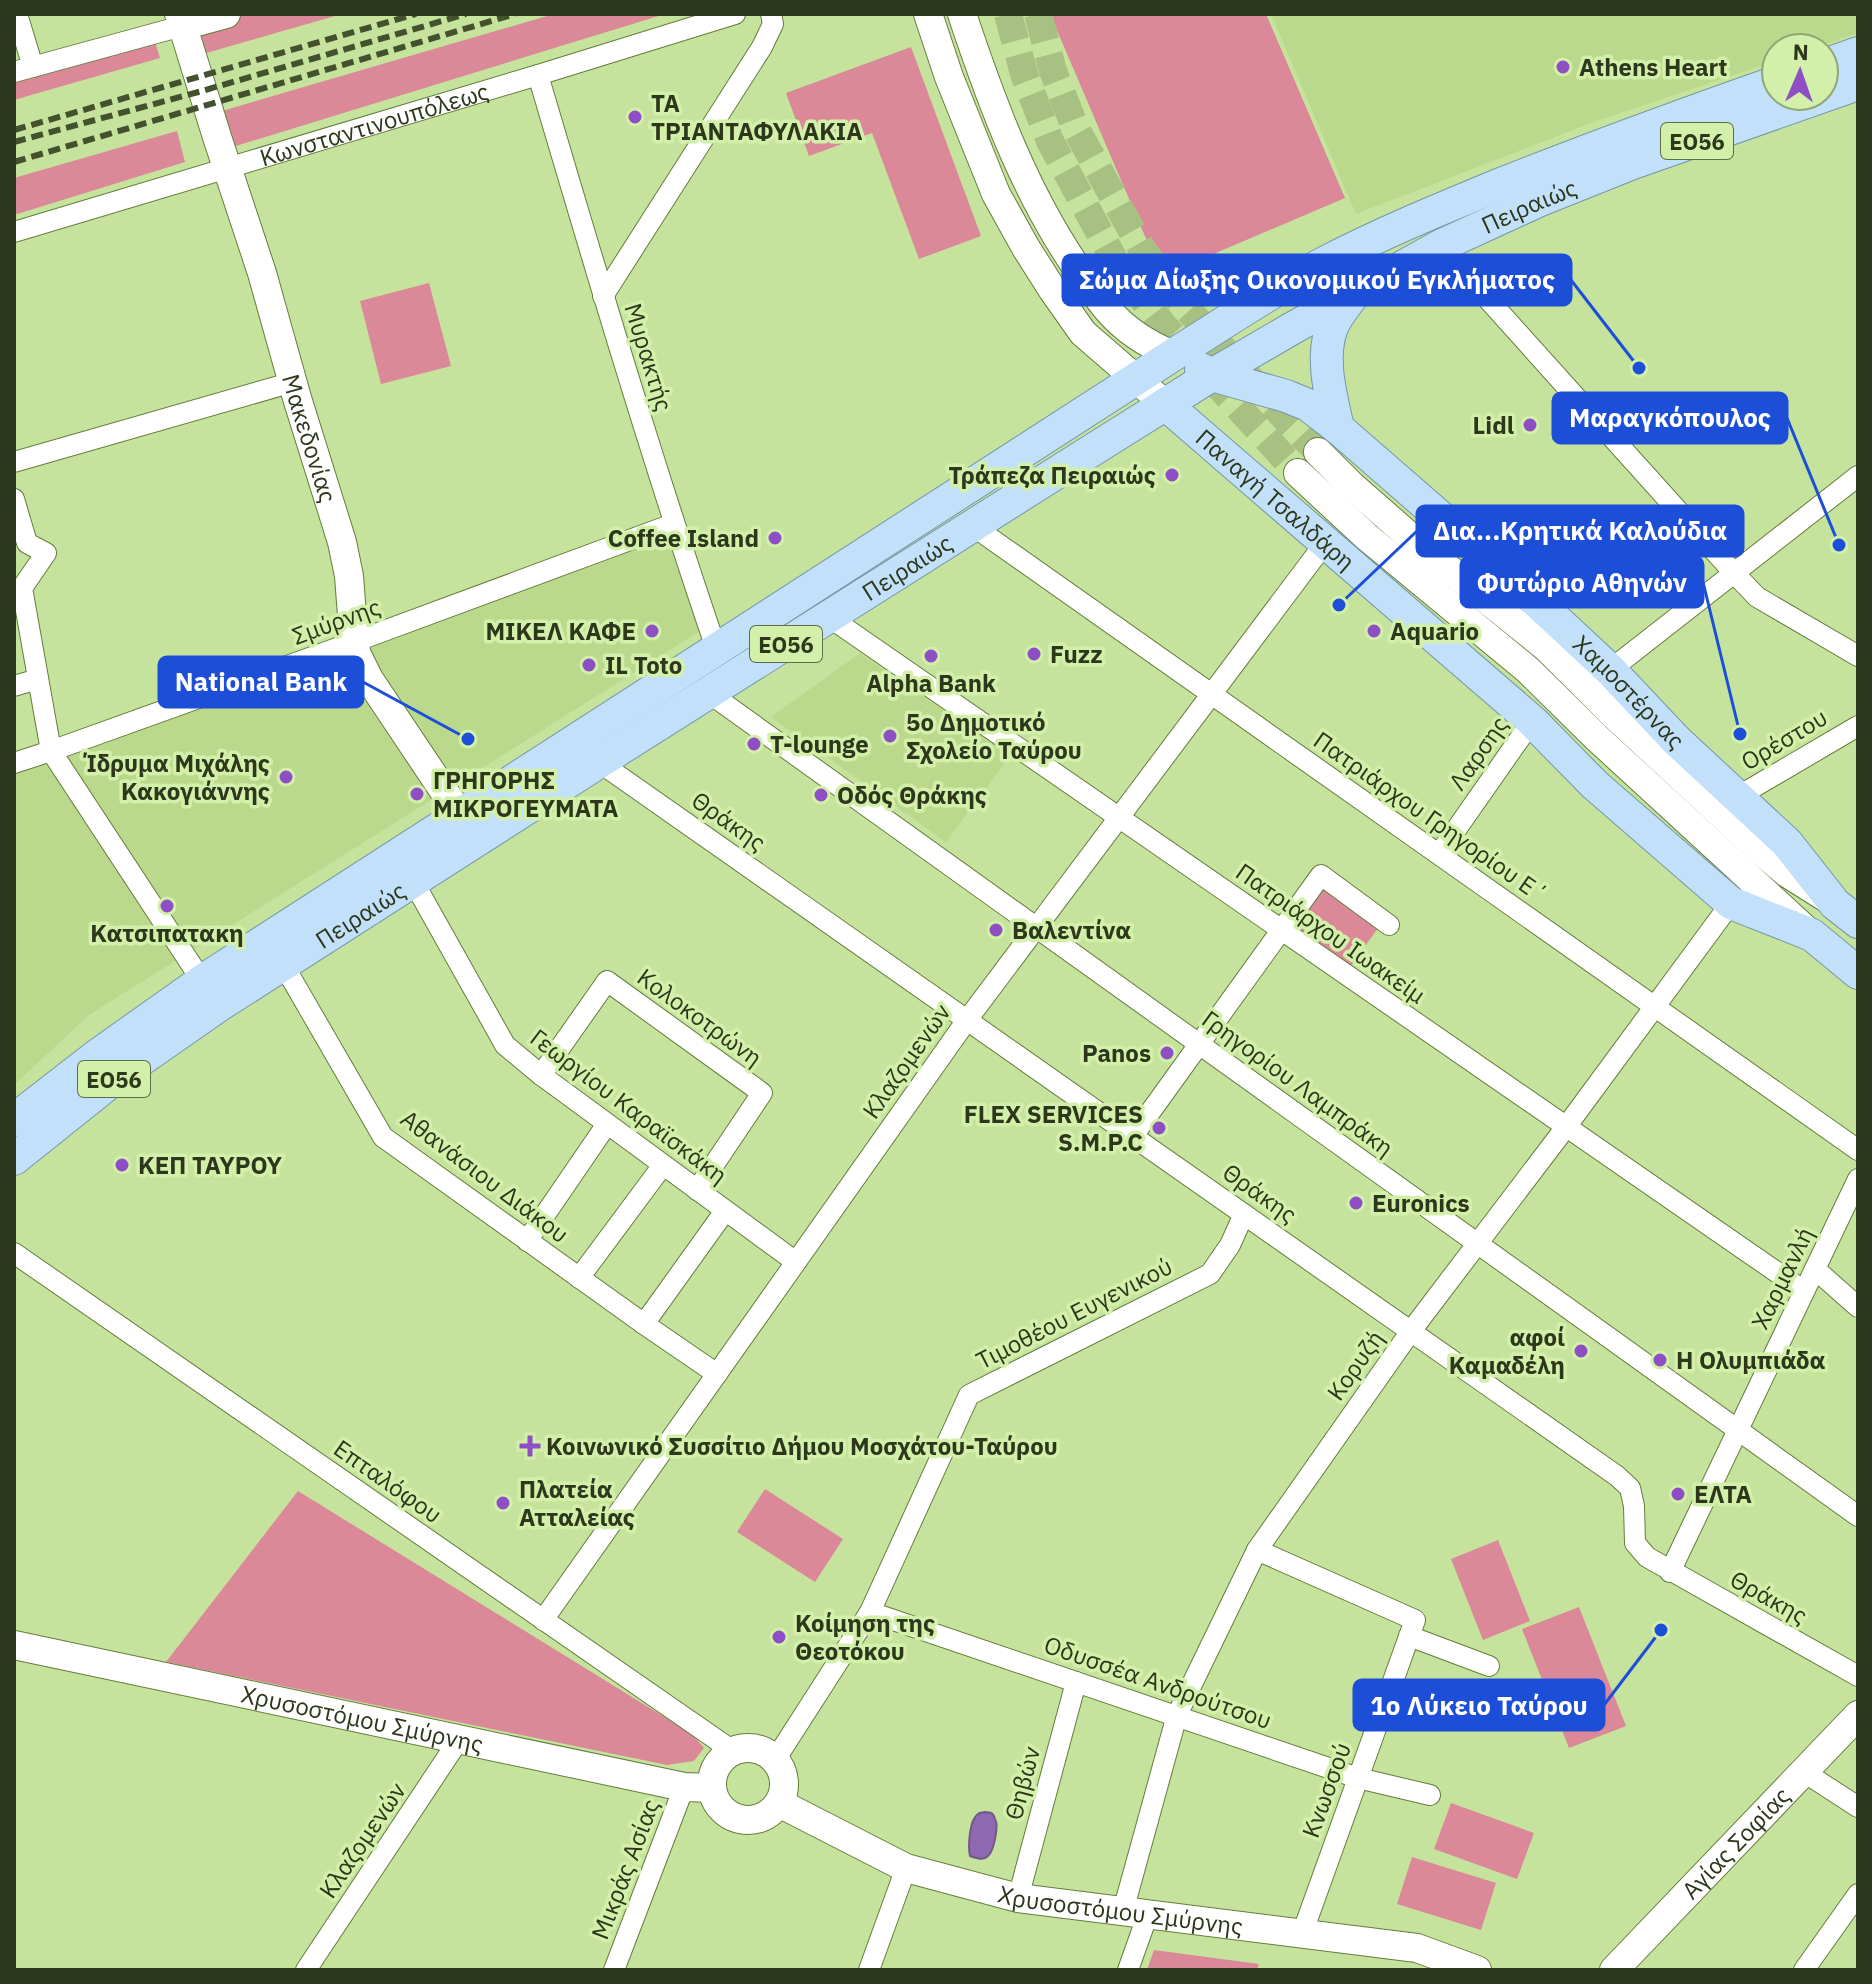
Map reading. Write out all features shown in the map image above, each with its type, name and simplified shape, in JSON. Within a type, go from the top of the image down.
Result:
[{"type":"main road","name":"Πειραιώς","points":[[15,1115],[202,981],[469,828],[599,762],[1165,404],[1353,294],[1440,246],[1538,201],[1620,168],[1858,84]]},
{"type":"main road","name":"Πειραιώς","points":[[14,1159],[119,1075],[218,1006],[413,881],[469,828],[717,651],[1293,280],[1357,246],[1456,203],[1599,145],[1760,88]]},
{"type":"main road","points":[[1328,440],[1331,397],[1328,350],[1331,331],[1353,294]]},
{"type":"main road","name":"Χαμοστέρνας","points":[[1173,355],[1212,375],[1308,405],[1328,440],[1524,590],[1610,670],[1676,740],[1787,843],[1847,913]]},
{"type":"main road","name":"Παναγή Τσαλδάρη","points":[[1165,404],[1532,721],[1595,785],[1731,903],[1812,935],[1858,973]]},
{"type":"street","points":[[17,14],[24,69],[180,20],[226,14]]},
{"type":"street","name":"Κωνσταντινουπόλεως","points":[[14,232],[735,14]]},
{"type":"street","points":[[603,296],[762,47],[773,24],[771,14]]},
{"type":"street","name":"Παναγή Τσαλδάρη","points":[[928,14],[949,77],[996,194],[1026,248],[1083,333],[1165,404]]},
{"type":"street","points":[[962,14],[1005,129],[1048,223],[1108,311],[1128,330],[1173,355]]},
{"type":"street","name":"Μακεδονίας","points":[[180,20],[262,273],[342,542],[349,576],[357,655],[369,679],[469,828]]},
{"type":"street","name":"Μυρακτής","points":[[538,75],[673,524],[717,651]]},
{"type":"street","points":[[1440,246],[1757,597],[1858,656]]},
{"type":"street","points":[[14,462],[293,382]]},
{"type":"street","points":[[1328,440],[1351,485],[1424,549],[1547,648],[1615,716],[1761,851],[1787,873],[1847,913]]},
{"type":"street","points":[[1298,473],[1367,537],[1528,670],[1596,737],[1812,935]]},
{"type":"street","points":[[1610,670],[1858,476]]},
{"type":"street","points":[[14,499],[27,543],[46,553],[22,588],[51,751],[202,981]]},
{"type":"street","name":"Σμύρνης","points":[[14,763],[673,524]]},
{"type":"street","name":"Πατριάρχου Γρηγορίου Ε΄","points":[[973,526],[1858,1150]]},
{"type":"street","name":"Κλαζομενών","points":[[543,1620],[967,1020],[1325,543]]},
{"type":"street","name":"Πατριάρχου Ιωακείμ","points":[[829,617],[1804,1291]]},
{"type":"street","points":[[14,686],[38,679]]},
{"type":"street","name":"Γρηγορίου Λαμπράκη","points":[[709,693],[1858,1516]]},
{"type":"street","name":"Λαρσης","points":[[1439,854],[1532,721]]},
{"type":"street","name":"Ορέστου","points":[[1737,797],[1858,726]]},
{"type":"street","name":"Θράκης","points":[[599,762],[1617,1476],[1630,1488],[1635,1543],[1647,1557],[1858,1676]]},
{"type":"street","points":[[1133,1136],[1321,875],[1389,925]]},
{"type":"street","name":"Γεωργίου Καραϊσκάκη","points":[[413,881],[505,1045],[541,1075],[796,1262]]},
{"type":"street","name":"Κορυζή","points":[[1128,1970],[1136,1912],[1177,1715],[1257,1550],[1411,1331],[1731,903]]},
{"type":"street","name":"Αθανάσιου Διάκου","points":[[283,964],[383,1137],[717,1374]]},
{"type":"street","name":"Κολοκοτρώνη","points":[[541,1075],[607,981],[762,1093],[697,1190]]},
{"type":"street","points":[[527,1241],[607,1124]]},
{"type":"street","points":[[579,1278],[663,1165]]},
{"type":"street","name":"Χαρμανλή","points":[[1670,1572],[1858,1179]]},
{"type":"street","points":[[644,1324],[725,1211]]},
{"type":"street","name":"Τιμοθέου Ευγενικού","points":[[775,1760],[870,1612],[969,1395],[1210,1274],[1230,1245],[1244,1214]]},
{"type":"street","name":"Επταλόφου","points":[[14,1253],[733,1751]]},
{"type":"street","points":[[1815,1269],[1858,1307]]},
{"type":"street","points":[[1257,1550],[1489,1666]]},
{"type":"street","name":"Οδυσσέα Ανδρούτσου","points":[[870,1612],[1358,1778],[1430,1795]]},
{"type":"street","name":"Κνωσσού","points":[[1302,1934],[1412,1628]]},
{"type":"street","name":"Χρυσοστόμου Σμύρνης","points":[[14,1645],[698,1787]]},
{"type":"street","name":"Θηβών","points":[[1018,1898],[1076,1682]]},
{"type":"street","name":"Αγίας Σοφίας","points":[[1614,1970],[1858,1715]]},
{"type":"street","name":"Κλαζομενών","points":[[306,1970],[460,1738]]},
{"type":"street","points":[[755,1749],[775,1760],[781,1769],[784,1792],[771,1813],[760,1819],[747,1821],[734,1818],[698,1787],[712,1777],[716,1766],[733,1751],[755,1749]]},
{"type":"street","points":[[1804,1772],[1858,1807]]},
{"type":"street","name":"Μικράς Ασίας","points":[[614,1970],[698,1787]]},
{"type":"street","name":"Χρυσοστόμου Σμύρνης","points":[[779,1803],[906,1868],[1018,1898],[1417,1948],[1477,1970]]},
{"type":"street","points":[[869,1970],[906,1868]]},
{"type":"street","points":[[1804,1970],[1858,1894]]},
{"type":"shaded area","points":[[238,14],[342,14],[196,56],[188,28]]},
{"type":"shaded area","points":[[554,14],[665,14],[226,149],[215,113]]},
{"type":"shaded area","points":[[1050,14],[1266,14],[1345,198],[1162,276]]},
{"type":"shaded area","points":[[1271,14],[1858,14],[1858,33],[1840,39],[1840,32],[1760,32],[1760,66],[1599,120],[1356,214]]},
{"type":"shaded area","points":[[154,38],[160,58],[14,100],[14,76]]},
{"type":"shaded area","points":[[911,47],[981,236],[919,259],[872,133],[809,156],[786,93]]},
{"type":"shaded area","points":[[177,131],[185,162],[14,215],[14,178]]},
{"type":"shaded area","points":[[429,283],[451,366],[381,384],[360,301]]},
{"type":"shaded area","points":[[677,514],[713,623],[89,1015],[14,1085],[14,752],[53,741]]},
{"type":"shaded area","name":"5ο Δημοτικό Σχολείο Ταύρου","points":[[860,653],[1010,756],[946,842],[771,717]]},
{"type":"shaded area","points":[[1324,883],[1381,924],[1350,967],[1293,925]]},
{"type":"shaded area","points":[[765,1489],[843,1539],[815,1582],[737,1532]]},
{"type":"shaded area","points":[[298,1491],[692,1734],[704,1748],[694,1761],[667,1765],[166,1662]]},
{"type":"shaded area","points":[[1498,1540],[1530,1621],[1483,1640],[1451,1559]]},
{"type":"shaded area","points":[[1579,1607],[1626,1726],[1569,1748],[1522,1629]]},
{"type":"shaded area","points":[[1451,1803],[1534,1833],[1517,1879],[1434,1849]]},
{"type":"shaded area","points":[[985,1812],[992,1813],[996,1832],[990,1853],[986,1858],[979,1859],[970,1856],[970,1834],[975,1817]]},
{"type":"shaded area","points":[[1412,1857],[1496,1883],[1481,1930],[1397,1904]]},
{"type":"shaded area","points":[[1154,1950],[1259,1964],[1257,1970],[1147,1970]]},
{"type":"tunnel","points":[[1008,14],[1025,77],[1050,141],[1117,265],[1163,325],[1298,473]]},
{"type":"tunnel","points":[[1038,14],[1053,71],[1075,127],[1142,249],[1183,304],[1318,452]]},
{"type":"railway","points":[[14,130],[416,14]]},
{"type":"railway","points":[[14,142],[466,14]]},
{"type":"railway","points":[[14,162],[515,14]]},
{"type":"place","name":"Athens Heart","points":[[1563,67]]},
{"type":"place","name":"ΤΑ ΤΡΙΑΝΤΑΦΥΛΑΚΙΑ","points":[[635,117]]},
{"type":"place","name":"Σώμα Δίωξης Οικονομικού Εγκλήματος","points":[[1639,368]]},
{"type":"place","name":"Lidl","points":[[1530,425]]},
{"type":"place","name":"Τράπεζα Πειραιώς","points":[[1172,475]]},
{"type":"place","name":"Coffee Island","points":[[775,538]]},
{"type":"place","name":"Μαραγκόπουλος","points":[[1839,545]]},
{"type":"place","name":"Δια...Κρητικά Καλούδια","points":[[1339,605]]},
{"type":"place","name":"ΜΙΚΕΛ ΚΑΦΕ","points":[[652,631]]},
{"type":"place","name":"Aquario","points":[[1374,631]]},
{"type":"place","name":"Fuzz","points":[[1034,654]]},
{"type":"place","name":"Alpha Bank","points":[[931,656]]},
{"type":"place","name":"IL Toto","points":[[589,665]]},
{"type":"place","name":"Φυτώριο Αθηνών","points":[[1740,734]]},
{"type":"place","name":"5ο Δημοτικό Σχολείο Ταύρου","points":[[890,736]]},
{"type":"place","name":"National Bank","points":[[468,739]]},
{"type":"place","name":"T-lounge","points":[[754,744]]},
{"type":"place","name":"Ίδρυμα Μιχάλης Κακογιάννης","points":[[286,777]]},
{"type":"place","name":"ΓΡΗΓΟΡΗΣ ΜΙΚΡΟΓΕΥΜΑΤΑ","points":[[417,794]]},
{"type":"place","name":"Οδός Θράκης","points":[[821,795]]},
{"type":"place","name":"Κατσιπατακη","points":[[167,906]]},
{"type":"place","name":"Βαλεντίνα","points":[[996,930]]},
{"type":"place","name":"Panos","points":[[1167,1053]]},
{"type":"place","name":"FLEX SERVICES S.M.P.C","points":[[1159,1128]]},
{"type":"place","name":"ΚΕΠ ΤΑΥΡΟΥ","points":[[122,1165]]},
{"type":"place","name":"Euronics","points":[[1356,1203]]},
{"type":"place","name":"αφοί Καμαδέλη","points":[[1581,1351]]},
{"type":"place","name":"Η Ολυμπιάδα","points":[[1660,1360]]},
{"type":"place","name":"Κοινωνικό Συσσίτιο Δήμου Μοσχάτου-Ταύρου","points":[[530,1446]]},
{"type":"place","name":"ΕΛΤΑ","points":[[1678,1494]]},
{"type":"place","name":"Πλατεία Ατταλείας","points":[[503,1503]]},
{"type":"place","name":"1ο Λύκειο Ταύρου","points":[[1661,1630]]},
{"type":"place","name":"Κοίμηση της Θεοτόκου","points":[[779,1637]]}]
